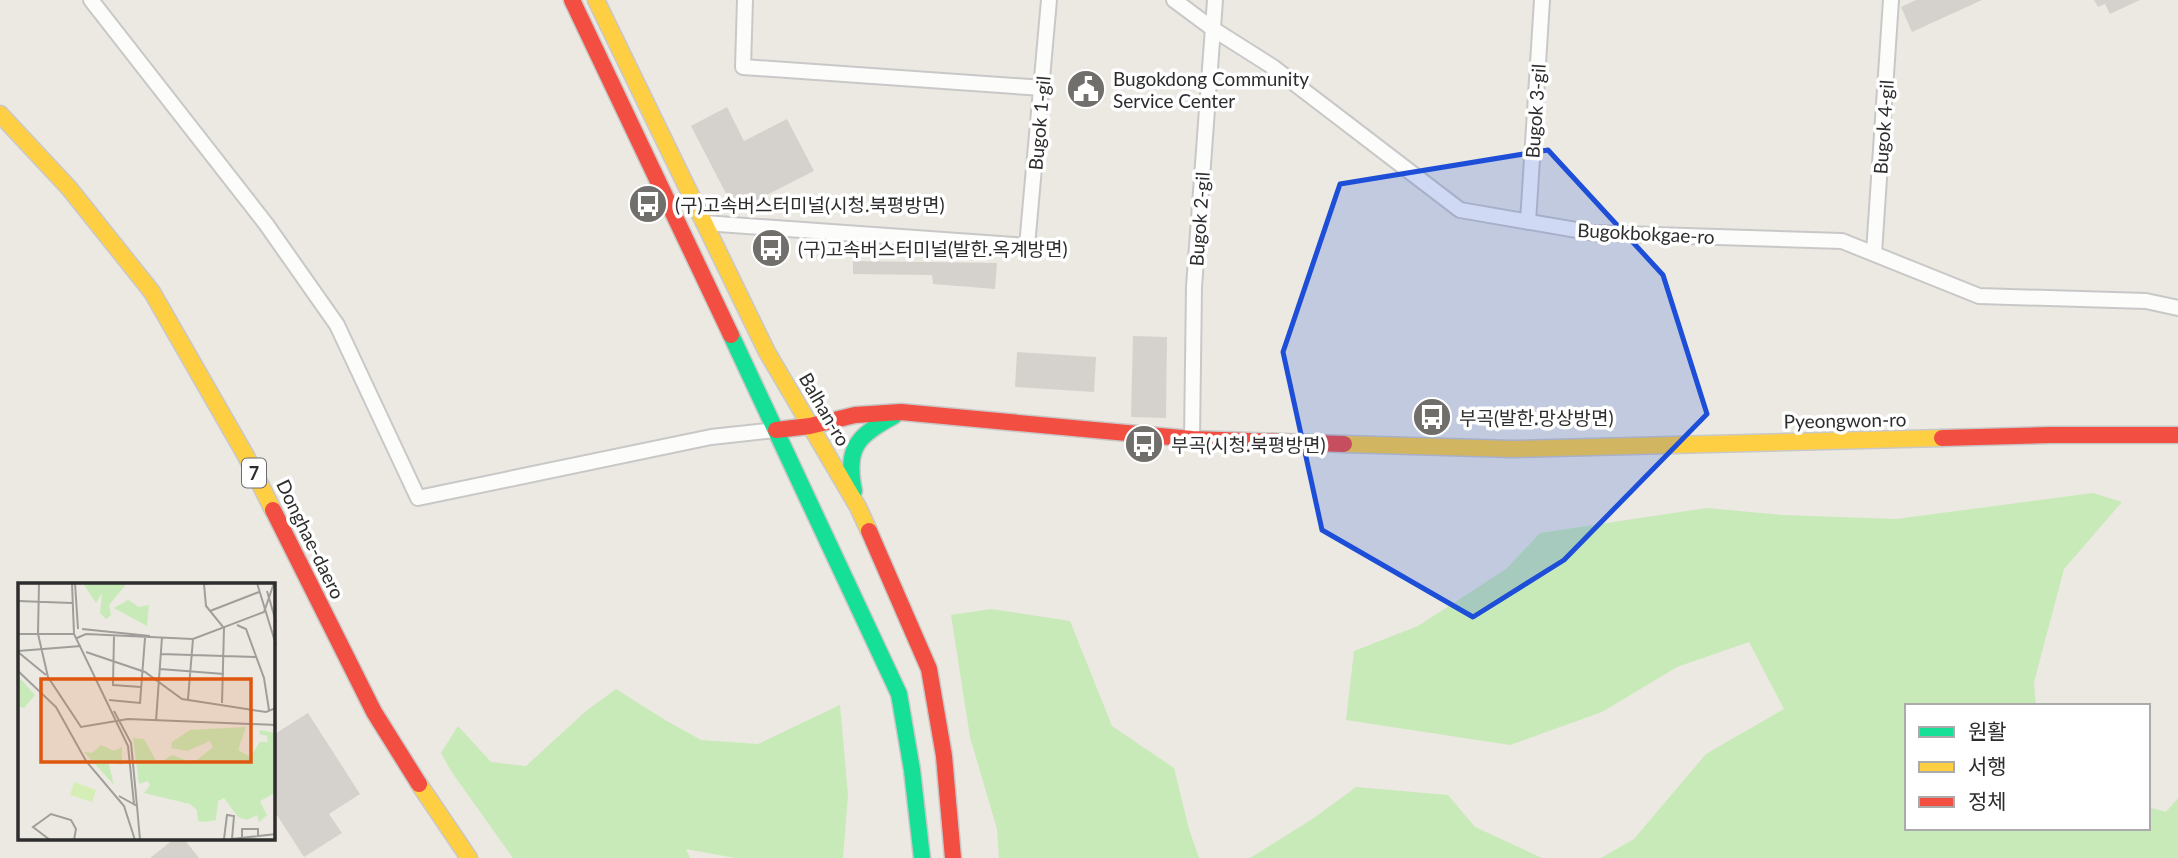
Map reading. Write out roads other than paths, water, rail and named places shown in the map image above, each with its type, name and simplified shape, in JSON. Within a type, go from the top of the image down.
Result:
[{"type":"street","points":[[91,0],[266,224],[337,325],[418,498],[711,437],[776,430]]},
{"type":"street","points":[[572,0],[899,694],[912,770],[922,858]]},
{"type":"street","name":"Balhan-ro","points":[[596,0],[767,352],[858,507],[913,629],[929,669],[944,757],[953,858]]},
{"type":"street","points":[[745,0],[743,67],[1042,88]]},
{"type":"street","name":"Bugok 1-gil","points":[[704,223],[1027,246],[1049,0]]},
{"type":"street","name":"Bugokbokgae-ro","points":[[1174,0],[1213,29],[1273,66],[1460,210],[1594,233],[1842,241],[1979,296],[2146,301],[2178,308]]},
{"type":"street","name":"Bugok 2-gil","points":[[1192,439],[1194,287],[1215,0]]},
{"type":"street","name":"Bugok 3-gil","points":[[1528,222],[1542,0]]},
{"type":"street","name":"Bugok 4-gil","points":[[1874,253],[1891,0]]},
{"type":"street","name":"Donghae-daero","points":[[0,114],[69,188],[152,292],[246,456],[374,712],[410,772],[469,858]]},
{"type":"street","points":[[858,507],[849,471],[855,445],[867,430],[901,412]]},
{"type":"street","name":"Pyeongwon-ro","points":[[776,430],[810,426],[855,415],[901,412],[1192,439],[1513,449],[2049,435],[2178,435]]},
{"type":"place","name":"Bugokdong Community Service Center","points":[[1086,89]]},
{"type":"place","name":"(구)고속버스터미널(시청.북평방면)","points":[[648,204]]},
{"type":"place","name":"(구)고속버스터미널(발한.옥계방면)","points":[[771,248]]},
{"type":"place","name":"부곡(발한.망상방면)","points":[[1432,417]]},
{"type":"place","name":"부곡(시청.북평방면)","points":[[1144,444]]}]
